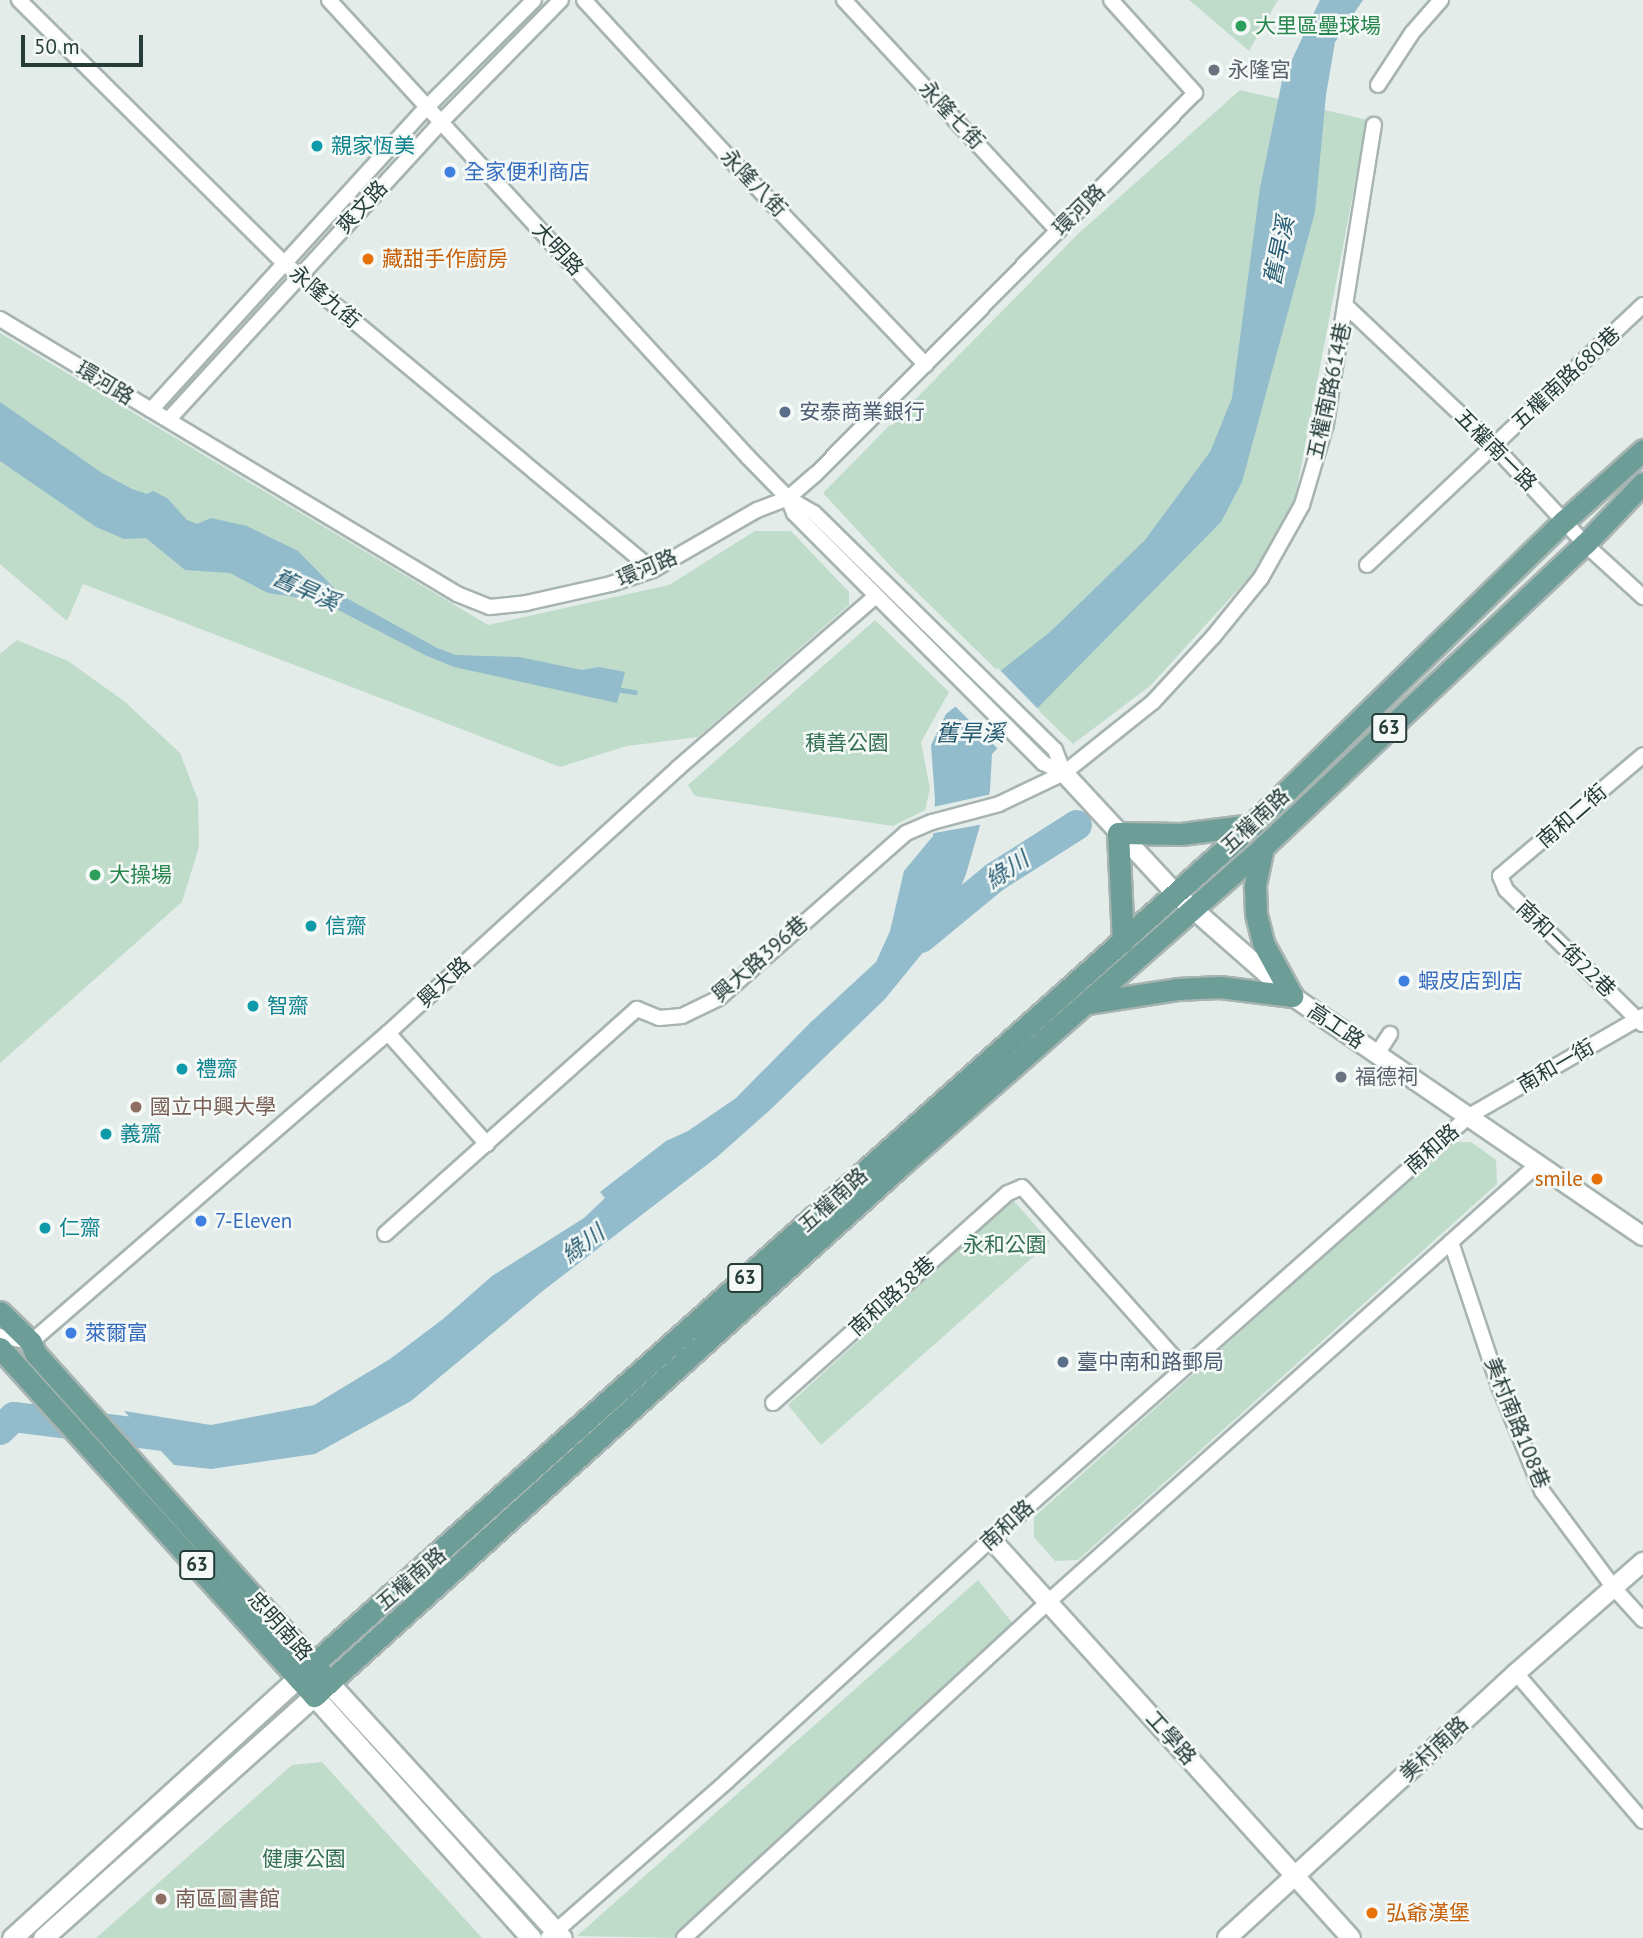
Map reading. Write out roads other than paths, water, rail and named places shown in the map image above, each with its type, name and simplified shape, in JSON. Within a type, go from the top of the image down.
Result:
[{"type":"main road","name":"五權南路","points":[[12,1938],[306,1671],[1252,825],[1564,522],[1643,450]]},
{"type":"main road","name":"五權南路","points":[[43,1938],[900,1166],[1263,847],[1584,544],[1643,483]]},
{"type":"main road","points":[[1123,942],[1118,833],[1181,834],[1252,825]]},
{"type":"main road","points":[[1263,847],[1255,886],[1256,914],[1262,943],[1292,996]]},
{"type":"main road","points":[[1087,1003],[1177,989],[1220,987],[1292,996]]},
{"type":"main road","points":[[0,1302],[29,1354]]},
{"type":"main road","name":"忠明南路","points":[[0,1312],[80,1434],[306,1671]]},
{"type":"main road","name":"忠明南路","points":[[0,1348],[29,1354],[139,1470],[531,1938]]},
{"type":"main road","name":"忠明南路","points":[[321,1690],[555,1936]]},
{"type":"street","name":"永隆九街","points":[[19,0],[283,261],[653,570]]},
{"type":"street","name":"大明路","points":[[329,0],[788,498],[814,513],[1055,750]]},
{"type":"street","name":"爽文路","points":[[151,410],[283,261],[427,107],[534,0]]},
{"type":"street","name":"爽文路","points":[[169,419],[441,122],[561,0]]},
{"type":"street","name":"永隆八街","points":[[584,0],[745,175],[926,365]]},
{"type":"street","name":"永隆七街","points":[[844,0],[1058,231]]},
{"type":"street","name":"環河路","points":[[0,319],[169,419],[393,558],[457,594],[490,607],[570,595],[653,570],[757,510],[788,498],[816,474],[926,365],[1195,93],[1111,0]]},
{"type":"street","points":[[1378,85],[1412,33],[1441,0]]},
{"type":"street","name":"五權南路614巷","points":[[932,822],[999,804],[1064,773],[1153,702],[1261,578],[1302,505],[1326,424],[1346,306],[1362,185],[1374,125]]},
{"type":"street","name":"五權南一路","points":[[1346,306],[1494,446],[1584,544],[1643,597]]},
{"type":"street","name":"五權南路680巷","points":[[1367,565],[1643,306]]},
{"type":"street","name":"大明路","points":[[788,498],[794,513],[1043,763]]},
{"type":"street","name":"興大路","points":[[29,1354],[388,1033],[678,768],[876,596]]},
{"type":"street","name":"高工路","points":[[1055,750],[1064,773],[1176,894],[1292,996],[1643,1236]]},
{"type":"street","name":"南和二街","points":[[1500,876],[1643,755]]},
{"type":"street","name":"高工路","points":[[1043,763],[1064,773]]},
{"type":"street","name":"興大路396巷","points":[[385,1234],[637,1009],[659,1018],[682,1016],[719,998],[877,856],[906,833],[932,822]]},
{"type":"street","name":"南和一街22巷","points":[[1500,876],[1506,890],[1641,1020]]},
{"type":"street","name":"南和一街","points":[[1469,1116],[1641,1020]]},
{"type":"street","points":[[388,1033],[486,1144]]},
{"type":"street","points":[[1377,1054],[1390,1034]]},
{"type":"street","name":"南和路","points":[[555,1936],[991,1539],[1469,1116]]},
{"type":"street","points":[[693,1935],[1048,1602],[1538,1164]]},
{"type":"street","name":"南和路38巷","points":[[773,1403],[1008,1193],[1022,1187],[1183,1367]]},
{"type":"street","name":"美村南路108巷","points":[[1451,1242],[1499,1386],[1542,1491],[1614,1588],[1643,1620]]},
{"type":"street","points":[[0,1336],[29,1354]]},
{"type":"street","name":"工學路","points":[[991,1539],[1351,1938]]},
{"type":"street","name":"美村南路","points":[[1227,1938],[1516,1673],[1643,1562]]},
{"type":"street","points":[[1516,1673],[1643,1821]]},
{"type":"water","points":[[1320,0],[1363,0],[1335,42],[1326,95],[1315,212],[1242,482],[1221,522],[992,754],[990,791],[966,874],[946,924],[885,999],[770,1110],[717,1157],[544,1290],[411,1401],[315,1454],[211,1469],[174,1465],[124,1411],[211,1425],[314,1405],[390,1359],[443,1319],[492,1276],[584,1218],[605,1198],[600,1192],[666,1141],[688,1131],[736,1098],[810,1023],[876,962],[890,931],[904,871],[933,836],[935,799],[931,745],[946,714],[1050,632],[1145,540],[1210,452],[1232,398],[1260,188],[1282,81]]},
{"type":"water","name":"舊旱溪","points":[[0,402],[102,473],[132,489],[147,494],[153,491],[167,498],[187,520],[197,524],[211,518],[247,526],[298,551],[341,595],[437,648],[456,655],[519,657],[582,670],[599,667],[625,672],[617,703],[454,667],[425,655],[321,601],[268,593],[230,573],[185,570],[146,538],[124,539],[96,527],[0,461]]},
{"type":"waterway","name":"舊旱溪","points":[[615,689],[635,692]]},
{"type":"waterway","name":"綠川","points":[[921,938],[995,877],[1077,825]]},
{"type":"waterway","name":"綠川","points":[[0,1430],[14,1417],[186,1439]]},
{"type":"place","name":"大里區壘球場","points":[[1241,26]]},
{"type":"place","name":"永隆宮","points":[[1214,70]]},
{"type":"place","name":"親家恆美","points":[[317,146]]},
{"type":"place","name":"全家便利商店","points":[[450,172]]},
{"type":"place","name":"藏甜手作廚房","points":[[368,259]]},
{"type":"place","name":"安泰商業銀行","points":[[785,412]]},
{"type":"place","name":"大操場","points":[[95,875]]},
{"type":"place","name":"信齋","points":[[311,926]]},
{"type":"place","name":"蝦皮店到店","points":[[1404,981]]},
{"type":"place","name":"智齋","points":[[253,1006]]},
{"type":"place","name":"禮齋","points":[[182,1069]]},
{"type":"place","name":"福德祠","points":[[1341,1077]]},
{"type":"place","name":"國立中興大學","points":[[136,1107]]},
{"type":"place","name":"義齋","points":[[106,1134]]},
{"type":"place","name":"smile","points":[[1597,1179]]},
{"type":"place","name":"7-Eleven","points":[[201,1221]]},
{"type":"place","name":"仁齋","points":[[45,1228]]},
{"type":"place","name":"萊爾富","points":[[71,1333]]},
{"type":"place","name":"臺中南和路郵局","points":[[1063,1362]]},
{"type":"place","name":"南區圖書館","points":[[161,1899]]},
{"type":"place","name":"弘爺漢堡","points":[[1372,1913]]},
{"type":"park label","name":"積善公園","points":[[847,743]]},
{"type":"park label","name":"永和公園","points":[[1005,1245]]},
{"type":"park label","name":"健康公園","points":[[304,1859]]}]
